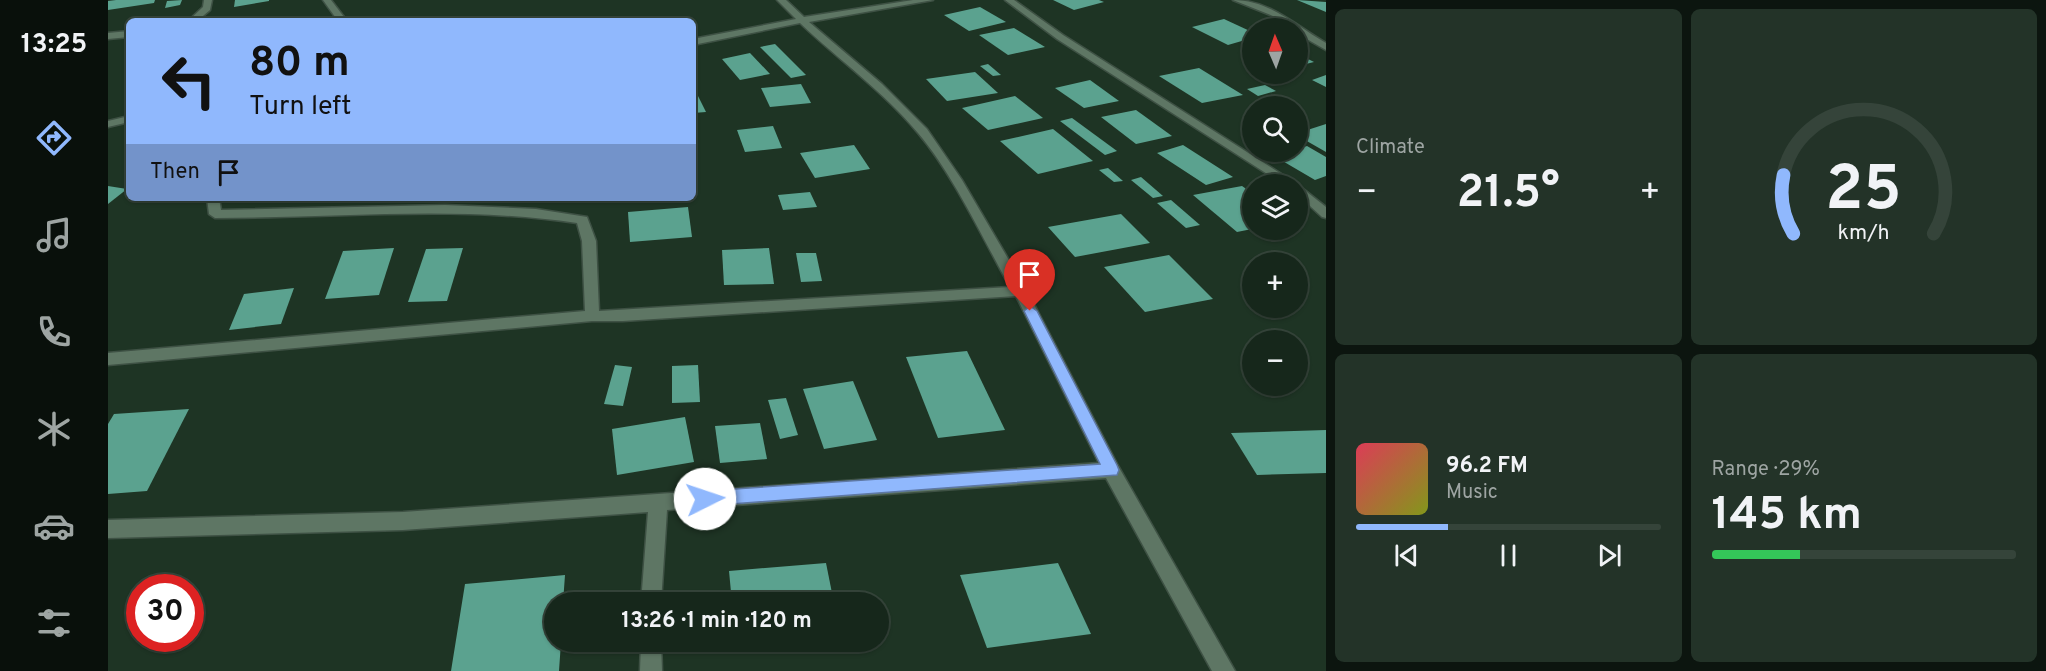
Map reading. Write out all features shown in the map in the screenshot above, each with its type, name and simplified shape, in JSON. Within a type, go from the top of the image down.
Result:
[{"type":"street","points":[[195,18],[207,8],[208,0]]},
{"type":"street","points":[[327,0],[341,18]]},
{"type":"street","points":[[781,0],[834,50],[878,86],[923,131],[956,180],[1020,291],[1111,470],[1224,671]]},
{"type":"street","points":[[696,41],[803,20],[929,0]]},
{"type":"street","points":[[1009,0],[1059,37],[1275,174]]},
{"type":"street","points":[[1237,0],[1280,18]]},
{"type":"street","points":[[108,36],[126,34]]},
{"type":"street","points":[[1308,37],[1326,47]]},
{"type":"street","points":[[108,124],[126,120]]},
{"type":"street","points":[[1308,195],[1321,203],[1326,214]]},
{"type":"street","points":[[213,201],[215,213],[270,215],[348,210],[432,209],[543,212],[582,220],[590,241],[592,316]]},
{"type":"street","points":[[108,358],[592,316],[624,316],[1020,291]]},
{"type":"street","points":[[108,530],[403,520],[1111,470]]},
{"type":"street","points":[[652,592],[658,502]]},
{"type":"street","points":[[651,652],[651,671]]},
{"type":"building","points":[[155,0],[154,3],[108,10],[108,1]]},
{"type":"building","points":[[182,0],[180,5],[165,8],[167,1]]},
{"type":"building","points":[[235,0],[269,0],[269,1],[234,7]]},
{"type":"building","points":[[1053,0],[1099,0],[1104,2],[1074,10]]},
{"type":"building","points":[[1297,0],[1326,2],[1326,12]]},
{"type":"building","points":[[980,7],[1006,22],[969,31],[944,15]]},
{"type":"building","points":[[1224,19],[1242,27],[1242,41],[1228,45],[1192,27]]},
{"type":"building","points":[[1014,28],[1045,47],[1008,55],[979,35]]},
{"type":"building","points":[[775,44],[806,75],[791,78],[760,47]]},
{"type":"building","points":[[750,53],[770,74],[740,80],[722,59]]},
{"type":"building","points":[[988,64],[1001,75],[993,76],[980,66]]},
{"type":"building","points":[[1199,68],[1243,95],[1202,103],[1159,76]]},
{"type":"building","points":[[975,72],[998,93],[947,101],[926,79]]},
{"type":"building","points":[[1326,75],[1326,87],[1312,80]]},
{"type":"building","points":[[1090,80],[1119,101],[1084,108],[1055,88]]},
{"type":"building","points":[[801,84],[811,103],[770,107],[761,88]]},
{"type":"building","points":[[1265,85],[1276,91],[1258,96],[1247,89]]},
{"type":"building","points":[[696,92],[706,112],[696,113]]},
{"type":"building","points":[[1015,96],[1043,118],[988,130],[962,108]]},
{"type":"building","points":[[1136,110],[1172,136],[1136,144],[1101,117]]},
{"type":"building","points":[[1072,118],[1117,151],[1105,155],[1060,121]]},
{"type":"building","points":[[1326,124],[1326,152],[1308,142],[1308,130]]},
{"type":"building","points":[[773,126],[782,148],[745,152],[737,130]]},
{"type":"building","points":[[1053,129],[1093,161],[1038,174],[1000,141]]},
{"type":"building","points":[[854,145],[870,169],[815,178],[800,153]]},
{"type":"building","points":[[1183,145],[1233,177],[1206,185],[1157,153]]},
{"type":"building","points":[[1308,147],[1326,157],[1326,176],[1315,180],[1284,162],[1308,162]]},
{"type":"building","points":[[1108,168],[1123,181],[1114,182],[1099,170]]},
{"type":"building","points":[[1141,177],[1163,196],[1153,198],[1131,180]]},
{"type":"building","points":[[108,186],[126,189],[126,190],[108,204]]},
{"type":"building","points":[[1242,186],[1242,231],[1237,232],[1193,195]]},
{"type":"building","points":[[810,192],[817,207],[783,210],[778,195]]},
{"type":"building","points":[[1171,200],[1200,225],[1186,228],[1157,203]]},
{"type":"building","points":[[688,207],[692,237],[630,242],[628,212]]},
{"type":"building","points":[[1121,214],[1150,243],[1075,257],[1048,227]]},
{"type":"building","points":[[394,248],[379,295],[325,299],[343,251]]},
{"type":"building","points":[[463,248],[447,301],[408,302],[426,249]]},
{"type":"building","points":[[769,248],[774,284],[724,285],[722,250]]},
{"type":"building","points":[[796,253],[816,253],[822,281],[801,282]]},
{"type":"building","points":[[1169,255],[1213,299],[1145,312],[1104,267]]},
{"type":"building","points":[[294,288],[281,324],[229,330],[244,294]]},
{"type":"building","points":[[967,351],[1005,430],[938,438],[906,357]]},
{"type":"building","points":[[615,365],[632,367],[623,406],[604,404]]},
{"type":"building","points":[[698,365],[700,402],[672,403],[672,366]]},
{"type":"building","points":[[853,381],[877,440],[824,449],[803,389]]},
{"type":"building","points":[[786,398],[798,435],[780,439],[768,400]]},
{"type":"building","points":[[189,409],[147,491],[108,494],[108,424],[114,414]]},
{"type":"building","points":[[685,417],[694,462],[617,475],[612,429]]},
{"type":"building","points":[[760,423],[767,459],[720,463],[715,426]]},
{"type":"building","points":[[1326,430],[1326,473],[1257,475],[1231,433]]},
{"type":"building","points":[[826,563],[832,592],[731,592],[729,571]]},
{"type":"building","points":[[1058,563],[1091,634],[987,648],[960,575]]},
{"type":"building","points":[[565,575],[564,592],[544,592],[544,652],[560,652],[559,671],[451,671],[465,584]]},
{"type":"route","points":[[705,499],[1111,470],[1030,311]]}]
